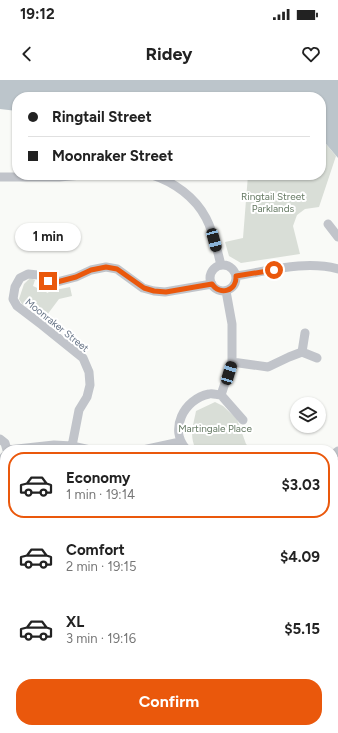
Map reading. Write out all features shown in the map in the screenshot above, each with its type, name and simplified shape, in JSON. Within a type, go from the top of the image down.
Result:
[{"type":"street","points":[[0,177],[12,177]]},
{"type":"street","points":[[164,180],[171,183],[189,196],[199,206],[211,231],[221,266]]},
{"type":"street","points":[[328,224],[338,237]]},
{"type":"street","points":[[236,276],[300,266],[317,265],[338,269]]},
{"type":"street","points":[[221,266],[229,266],[236,276],[233,287],[226,291],[218,290],[212,284],[212,272],[214,269],[221,266]]},
{"type":"street","name":"Moonraker Street","points":[[72,445],[79,410],[88,397],[90,385],[89,372],[83,358],[17,306],[13,299],[15,287],[20,278],[28,274],[38,275],[48,281],[57,282],[76,277],[91,270],[106,267],[117,269],[144,288],[154,291],[166,292],[212,284]]},
{"type":"street","points":[[221,395],[232,362],[232,324],[226,291]]},
{"type":"street","points":[[302,352],[305,333]]},
{"type":"street","points":[[232,362],[268,367],[302,352],[317,358]]},
{"type":"street","points":[[182,445],[180,442],[179,423],[184,412],[195,400],[210,394],[221,395],[243,420]]},
{"type":"street","points":[[166,445],[180,442]]},
{"type":"green space","name":"Ringtail Street Parklands","points":[[326,144],[336,156],[319,207],[305,209],[297,215],[293,226],[300,254],[241,263],[229,256],[225,242],[243,238],[248,180],[326,180]]},
{"type":"green space","points":[[30,278],[35,280],[33,286],[48,293],[51,287],[60,289],[70,287],[72,296],[59,299],[44,317],[39,313],[42,309],[30,301],[26,307],[19,299],[24,284]]},
{"type":"green space","name":"Martingale Place","points":[[215,402],[223,406],[237,419],[247,445],[194,445],[192,435],[196,411]]},
{"type":"shaded area","points":[[0,80],[338,80],[338,158],[326,144],[326,92],[12,92],[12,110],[0,109]]},
{"type":"route","points":[[48,281],[57,282],[76,277],[91,270],[106,267],[117,269],[144,288],[154,291],[166,292],[212,284],[218,290],[226,291],[233,287],[236,276],[274,270]]}]
